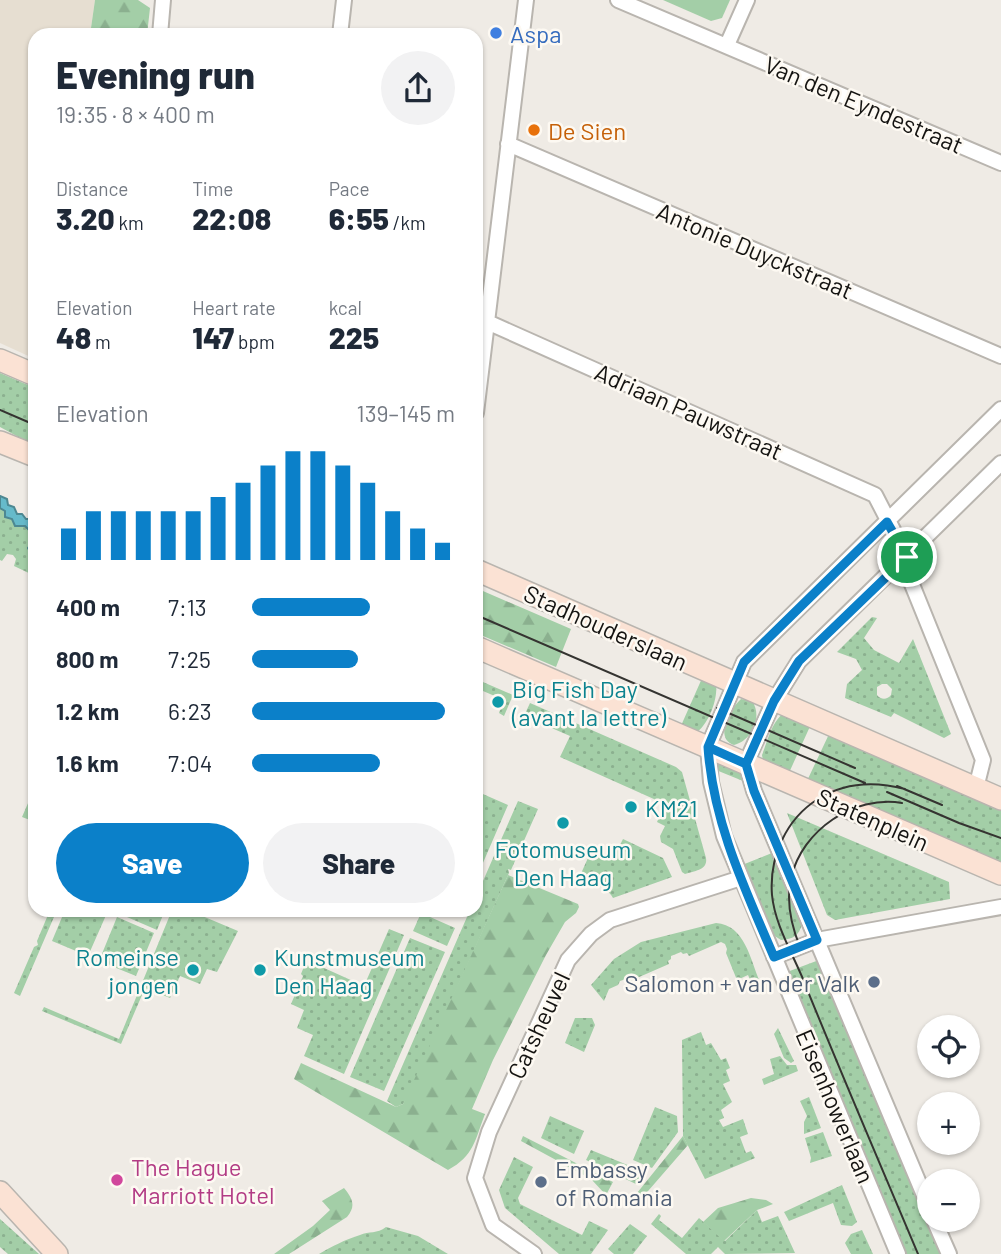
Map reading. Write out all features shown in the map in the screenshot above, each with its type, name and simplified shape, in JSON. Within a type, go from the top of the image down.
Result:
[{"type":"street","points":[[161,28],[163,0]]},
{"type":"street","points":[[341,28],[344,0]]},
{"type":"street","points":[[483,306],[508,144],[526,0]]},
{"type":"street","name":"Van den Eyndestraat","points":[[618,0],[1001,163]]},
{"type":"street","points":[[727,45],[747,0]]},
{"type":"street","name":"Antonie Duyckstraat","points":[[508,144],[1001,356]]},
{"type":"street","name":"Adriaan Pauwstraat","points":[[483,320],[856,485],[875,495],[887,522]]},
{"type":"street","points":[[0,360],[28,372]]},
{"type":"street","points":[[1001,410],[744,662],[708,747],[711,782],[724,836],[774,957],[817,940],[1001,907]]},
{"type":"street","points":[[0,442],[28,453]]},
{"type":"street","points":[[817,940],[754,791],[746,764],[774,701],[799,661],[1001,463]]},
{"type":"street","points":[[887,522],[907,557],[907,572],[983,760],[976,788]]},
{"type":"street","name":"Stadhouderslaan","points":[[483,573],[735,684]]},
{"type":"street","points":[[483,650],[708,747]]},
{"type":"street","points":[[735,684],[1001,799]]},
{"type":"street","name":"Statenplein","points":[[708,747],[1001,874]]},
{"type":"street","name":"Catsheuvel","points":[[534,1254],[493,1226],[475,1178],[489,1132],[568,960],[591,934],[610,920],[741,878]]},
{"type":"street","name":"Eisenhowerlaan","points":[[817,940],[917,1178]]},
{"type":"street","name":"Eisenhowerlaan","points":[[774,957],[898,1254]]},
{"type":"street","points":[[0,1192],[57,1254]]},
{"type":"street","points":[[939,1232],[949,1254]]},
{"type":"shaded area","points":[[0,0],[95,0],[91,28],[28,28],[28,356],[0,343]]},
{"type":"green space","points":[[95,0],[138,0],[150,8],[148,28],[91,28]]},
{"type":"green space","points":[[663,0],[730,0],[722,18],[711,21]]},
{"type":"green space","points":[[0,373],[28,385],[28,442],[0,427]]},
{"type":"green space","points":[[0,508],[5,512],[5,517],[12,519],[15,526],[28,529],[28,573],[14,566],[16,559],[13,555],[7,554],[0,560]]},
{"type":"green space","points":[[483,591],[571,629],[556,667],[483,636]]},
{"type":"green space","points":[[872,617],[877,618],[864,638],[874,650],[899,663],[913,639],[951,734],[944,738],[894,713],[891,717],[845,698],[847,684],[862,670],[856,659],[837,652]],"holes":[[[887,684],[892,689],[891,695],[886,699],[880,698],[877,695],[877,687]]]},
{"type":"green space","points":[[703,676],[716,685],[715,698],[708,718],[696,733],[680,728]]},
{"type":"green space","points":[[483,682],[513,695],[504,716],[499,713],[504,700],[483,691]]},
{"type":"green space","points":[[741,699],[752,701],[756,720],[746,739],[734,745],[728,741],[724,730],[728,717]]},
{"type":"green space","points":[[530,703],[682,772],[706,858],[703,868],[685,874],[673,849],[661,842],[660,836],[665,826],[657,822],[665,804],[560,757],[570,736],[524,716]]},
{"type":"green space","points":[[787,711],[812,722],[788,775],[763,761],[762,755],[774,724]]},
{"type":"green space","points":[[830,732],[1001,805],[1001,870],[806,783]]},
{"type":"green space","points":[[717,760],[738,768],[743,781],[716,770]]},
{"type":"green space","points":[[483,794],[508,805],[483,863]]},
{"type":"green space","points":[[518,801],[538,809],[511,870],[508,869],[509,873],[408,1096],[403,1104],[396,1107],[387,1101],[467,917],[483,917],[483,881]]},
{"type":"green space","points":[[28,803],[28,819],[22,817]]},
{"type":"green space","points":[[787,813],[949,882],[950,899],[835,920],[827,915]]},
{"type":"green space","points":[[623,839],[663,858],[672,877],[613,898],[603,888],[579,878],[592,849],[613,859]]},
{"type":"green space","points":[[772,853],[802,924],[797,934],[785,940],[770,933],[742,865]]},
{"type":"green space","points":[[508,875],[578,904],[579,907],[565,922],[546,955],[493,1060],[472,1109],[485,1114],[472,1146],[457,1165],[448,1170],[294,1079],[301,1063],[396,1107],[403,1104]]},
{"type":"green space","points":[[47,917],[54,917],[20,996],[14,993],[34,947],[38,945],[37,941]]},
{"type":"green space","points":[[62,917],[105,917],[88,956],[52,941]]},
{"type":"green space","points":[[117,917],[154,933],[136,976],[99,961]]},
{"type":"green space","points":[[127,917],[162,917],[157,930]]},
{"type":"green space","points":[[169,917],[205,917],[238,931],[217,972],[207,969],[200,984],[180,976],[170,998],[145,988],[121,1044],[42,1011],[44,1007],[119,1039]]},
{"type":"green space","points":[[419,917],[430,917],[455,928],[447,946],[413,931]]},
{"type":"green space","points":[[716,923],[726,925],[740,936],[760,982],[753,986],[748,975],[737,980],[725,944],[721,942],[689,956],[681,952],[671,956],[669,964],[630,981],[620,981],[609,989],[604,1001],[591,985],[614,959],[641,942]]},
{"type":"green space","points":[[389,929],[404,935],[344,1074],[304,1056],[313,1035],[297,1028],[304,1010],[291,1004],[305,964],[311,967],[313,963],[364,986]]},
{"type":"green space","points":[[410,938],[445,952],[384,1091],[350,1077]]},
{"type":"green space","points":[[819,960],[917,1196],[917,1232],[932,1232],[941,1254],[904,1254],[787,972]]},
{"type":"green space","points":[[575,1018],[592,1018],[595,1025],[584,1052],[565,1043]]},
{"type":"green space","points":[[778,1028],[794,1061],[791,1063],[784,1058],[774,1034]]},
{"type":"green space","points":[[701,1032],[706,1045],[711,1043],[721,1060],[726,1058],[730,1068],[726,1070],[730,1081],[723,1084],[732,1102],[721,1110],[724,1118],[719,1120],[723,1127],[743,1119],[748,1134],[740,1137],[746,1153],[751,1151],[755,1158],[705,1179],[683,1136],[682,1040]]},
{"type":"green space","points":[[780,1056],[787,1065],[796,1065],[798,1071],[764,1085],[762,1079],[774,1074],[770,1059]]},
{"type":"green space","points":[[809,1097],[821,1128],[804,1134],[807,1116],[800,1101]]},
{"type":"green space","points":[[655,1107],[677,1116],[678,1132],[652,1168],[633,1160]]},
{"type":"green space","points":[[550,1116],[584,1131],[574,1154],[541,1138]]},
{"type":"green space","points":[[823,1132],[832,1156],[810,1163],[805,1138]]},
{"type":"green space","points":[[523,1136],[613,1182],[606,1195],[591,1179],[521,1141]]},
{"type":"green space","points":[[683,1136],[688,1145],[642,1198],[637,1193]]},
{"type":"green space","points":[[591,1150],[647,1173],[638,1185],[586,1160]]},
{"type":"green space","points":[[514,1157],[533,1167],[518,1198],[520,1204],[582,1235],[589,1221],[608,1230],[591,1254],[559,1254],[505,1208],[499,1190]]},
{"type":"green space","points":[[842,1185],[857,1222],[852,1226],[841,1225],[833,1203],[789,1221],[784,1212]]},
{"type":"green space","points":[[344,1188],[352,1203],[347,1217],[289,1254],[274,1254],[330,1210],[322,1201]]},
{"type":"green space","points":[[751,1198],[773,1204],[757,1210],[724,1241],[703,1222],[718,1208]]},
{"type":"green space","points":[[757,1210],[762,1222],[778,1216],[795,1253],[725,1254],[718,1247],[711,1254],[686,1254],[651,1224],[659,1214],[659,1220],[682,1238],[699,1218],[725,1241]]},
{"type":"green space","points":[[0,1219],[39,1254],[8,1254],[0,1247]]},
{"type":"green space","points":[[630,1224],[647,1236],[633,1254],[614,1254],[608,1249]]},
{"type":"green space","points":[[386,1227],[418,1236],[448,1254],[319,1254],[349,1239]]},
{"type":"green space","points":[[862,1230],[873,1254],[851,1254],[845,1243],[851,1234]]},
{"type":"water","points":[[0,496],[7,499],[8,505],[14,507],[17,514],[28,519],[28,529],[25,526],[15,526],[12,519],[5,517],[5,511],[0,508]]},
{"type":"tram line","points":[[0,410],[28,422]]},
{"type":"tram line","points":[[483,618],[865,783]]},
{"type":"tram line","points":[[717,708],[855,768]]},
{"type":"tram line","points":[[905,789],[871,784],[849,786],[828,793],[807,807],[782,840],[773,867],[772,895],[781,931],[918,1254]]},
{"type":"tram line","points":[[897,786],[942,805]]},
{"type":"tram line","points":[[887,792],[1001,838]]},
{"type":"tram line","points":[[800,947],[792,922],[789,895],[791,878],[806,845],[818,831],[849,811],[884,802],[902,803]]},
{"type":"place","name":"Aspa","points":[[496,33]]},
{"type":"place","name":"De Sien","points":[[534,130]]},
{"type":"place","name":"Big Fish Day (avant la lettre)","points":[[498,702]]},
{"type":"place","name":"KM21","points":[[631,807]]},
{"type":"place","name":"Fotomuseum Den Haag","points":[[563,823]]},
{"type":"place","name":"Romeinse jongen","points":[[193,970]]},
{"type":"place","name":"Kunstmuseum Den Haag","points":[[260,970]]},
{"type":"place","name":"Salomon + van der Valk","points":[[874,982]]},
{"type":"place","name":"The Hague Marriott Hotel","points":[[117,1180]]},
{"type":"place","name":"Embassy of Romania","points":[[541,1182]]},
{"type":"route","points":[[907,557],[799,661],[774,701],[746,764],[708,747],[709,772],[724,836],[774,957],[817,940],[754,791],[746,764],[708,747],[744,662],[887,522],[907,557]]}]
